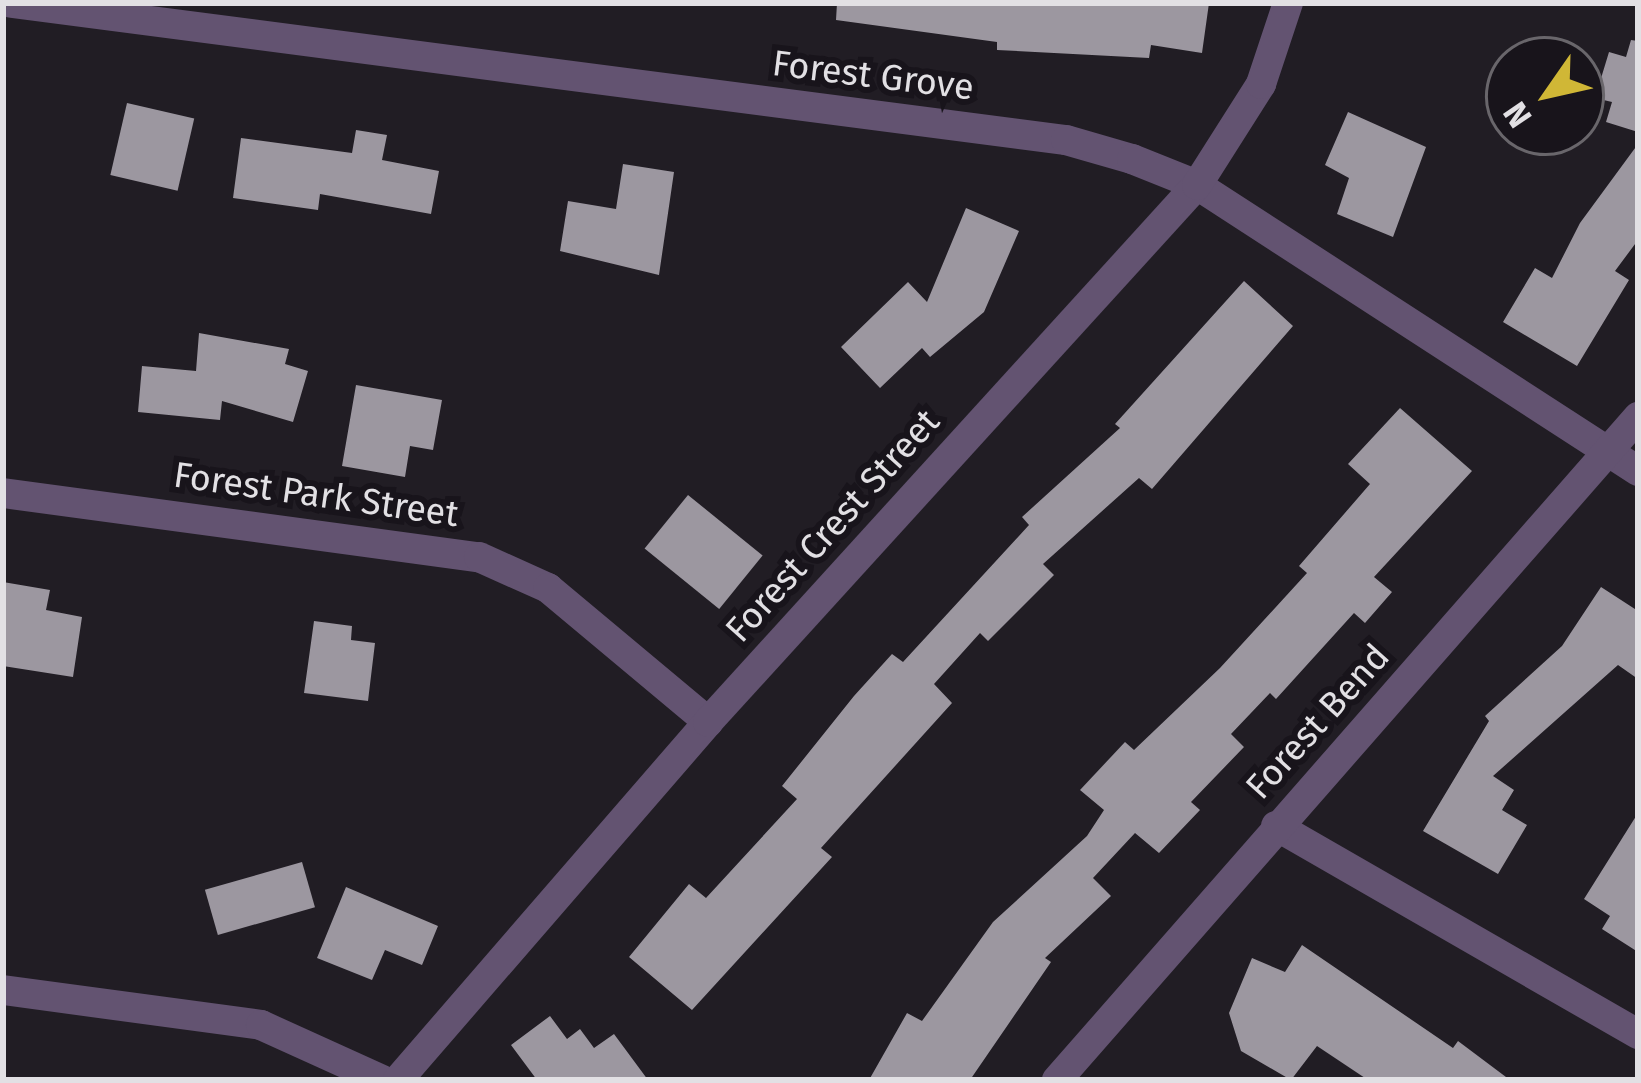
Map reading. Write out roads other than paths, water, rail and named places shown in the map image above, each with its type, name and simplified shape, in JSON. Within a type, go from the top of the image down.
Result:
[{"type":"street","name":"Forest Grove","points":[[12,3],[1066,140],[1197,185],[1625,463]]},
{"type":"street","name":"Forest Crest Street","points":[[398,1080],[708,722],[1197,185],[1261,84],[1288,3]]},
{"type":"street","name":"Forest Bend","points":[[1057,1080],[1276,826],[1625,463],[1638,417]]},
{"type":"street","name":"Forest Park Street","points":[[3,493],[479,557],[548,588],[708,722]]},
{"type":"street","points":[[1276,826],[1638,1034]]},
{"type":"street","points":[[3,990],[261,1025],[382,1080]]}]
